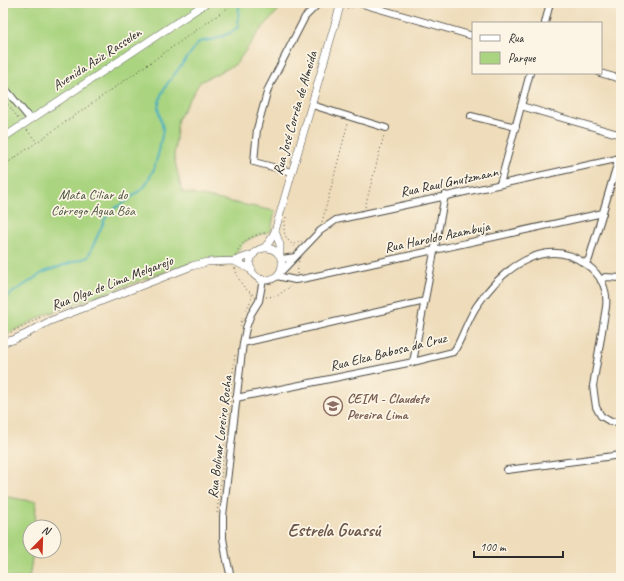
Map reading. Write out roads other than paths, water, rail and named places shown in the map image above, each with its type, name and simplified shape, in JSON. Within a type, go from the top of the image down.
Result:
[{"type":"street","name":"Avenida Aziz Rasselen","points":[[3,138],[206,3]]},
{"type":"street","points":[[291,172],[254,162],[257,128],[268,89],[305,17],[318,3]]},
{"type":"street","name":"Rua José Corrêa de Almeida","points":[[264,248],[270,241],[274,231],[312,105],[340,3]]},
{"type":"street","points":[[361,3],[472,36]]},
{"type":"street","points":[[544,22],[550,3]]},
{"type":"street","points":[[500,184],[530,74]]},
{"type":"street","points":[[602,74],[621,79]]},
{"type":"street","points":[[3,86],[30,119]]},
{"type":"street","points":[[312,105],[386,128]]},
{"type":"street","points":[[521,106],[621,135]]},
{"type":"street","points":[[472,116],[516,127]]},
{"type":"street","points":[[585,263],[589,259],[621,151]]},
{"type":"street","name":"Rua Raul Gnutzmann","points":[[278,275],[320,231],[336,220],[620,158]]},
{"type":"street","points":[[413,362],[445,196]]},
{"type":"street","name":"Rua Haroldo Azambuja","points":[[278,275],[295,280],[603,213]]},
{"type":"street","points":[[274,231],[280,245],[281,257],[282,267],[278,275],[270,280],[258,278],[252,270],[250,262],[254,254],[264,248],[273,249],[281,257],[297,256]]},
{"type":"street","name":"Rua Elza Babosa da Cruz","points":[[236,398],[413,362],[453,352],[476,308],[504,274],[517,265],[538,256],[558,253],[572,256],[585,263],[594,271],[605,289],[607,303],[593,386],[596,407],[599,413],[605,420],[614,423],[621,421]]},
{"type":"street","name":"Rua Olga de Lima Melgarejo","points":[[3,342],[13,340],[50,321],[192,266],[207,262],[234,261],[254,254]]},
{"type":"street","name":"Rua Olga de Lima Melgarejo","points":[[234,261],[252,270]]},
{"type":"street","points":[[601,281],[605,277],[621,278]]},
{"type":"street","name":"Rua Bolivar Loreiro Rocha","points":[[231,578],[223,538],[223,516],[243,343],[251,314],[259,300],[263,280]]},
{"type":"street","points":[[243,343],[425,302]]},
{"type":"street","points":[[507,470],[621,455]]},
{"type":"waterway","points":[[3,299],[44,272],[88,257],[105,219],[112,210],[127,201],[145,186],[154,169],[163,129],[158,108],[161,95],[167,84],[199,42],[215,39],[230,33],[238,27],[239,5],[241,3]]},
{"type":"place","name":"CEIM - Claudete Pereira Lima","points":[[333,406]]},
{"type":"district","name":"Estrela Guassú","points":[[334,530]]},
{"type":"park label","name":"Mata Ciliar do Córrego Água Bôa","points":[[93,202]]}]
